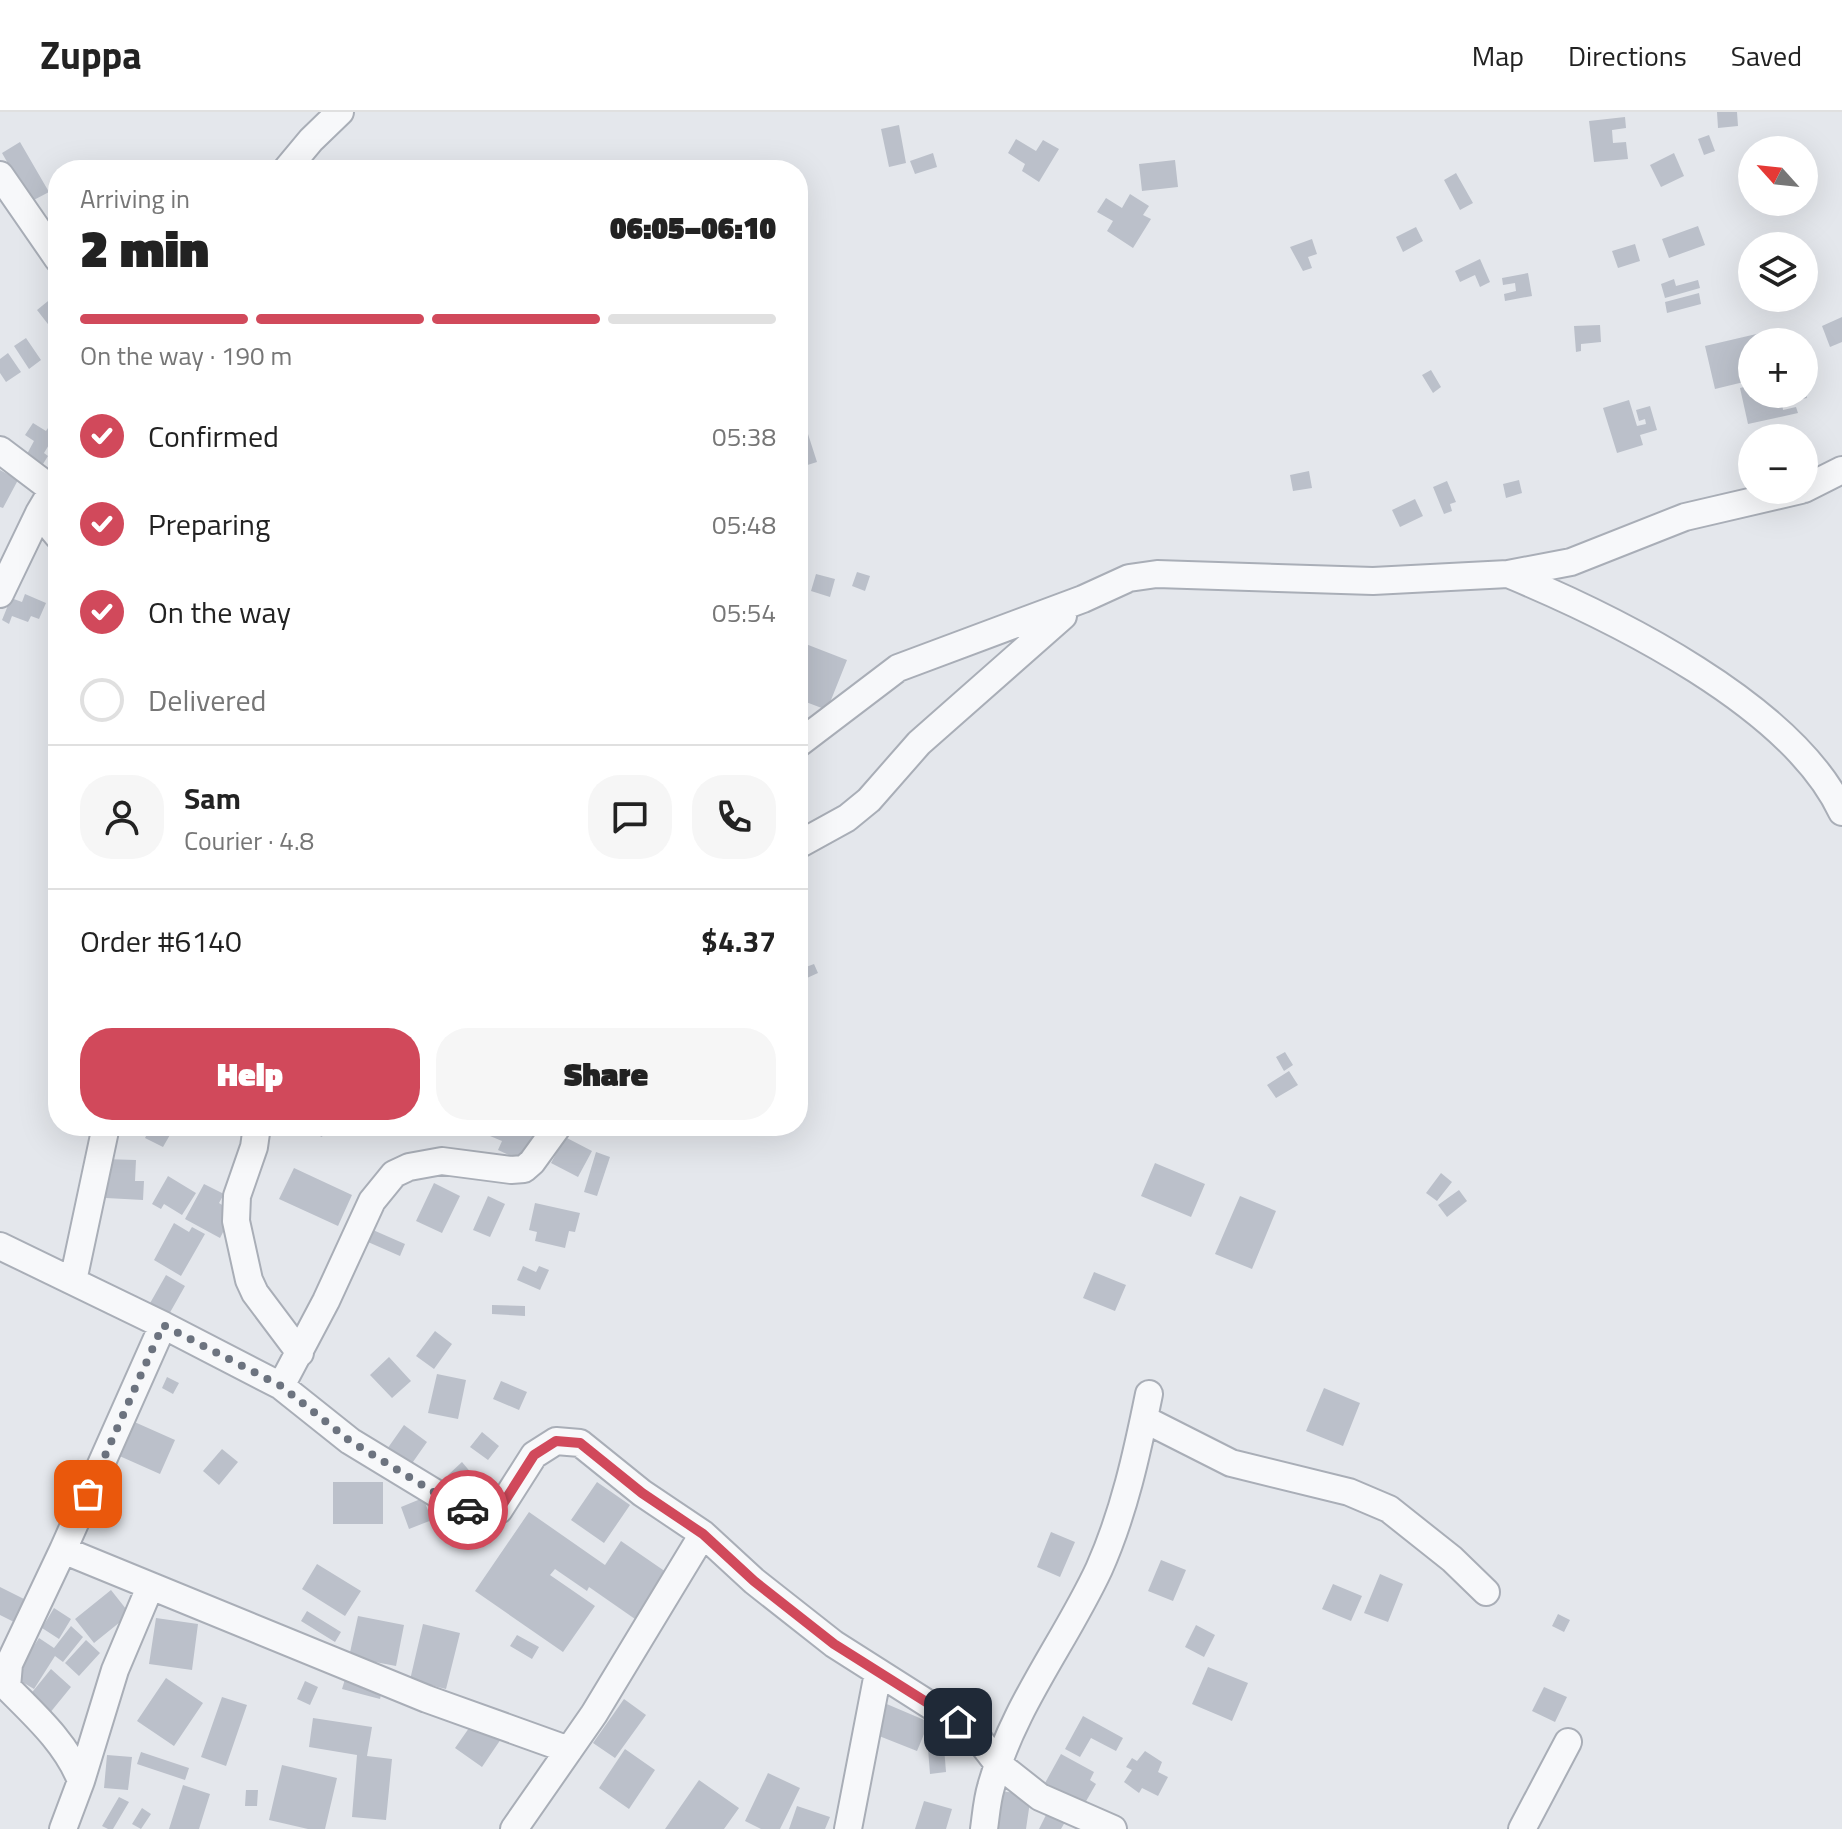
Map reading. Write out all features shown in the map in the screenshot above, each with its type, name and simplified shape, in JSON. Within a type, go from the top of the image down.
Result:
[{"type":"street","points":[[294,160],[340,112]]},
{"type":"street","points":[[0,175],[48,245]]},
{"type":"street","points":[[0,450],[48,481]]},
{"type":"street","points":[[1818,482],[1842,470]]},
{"type":"street","points":[[0,594],[48,498]]},
{"type":"street","points":[[808,736],[898,668],[1083,599],[1129,578],[1157,574],[1373,581],[1508,574],[1571,562],[1685,517],[1742,504]]},
{"type":"street","points":[[39,513],[48,524]]},
{"type":"street","points":[[1508,574],[1572,601],[1706,675],[1789,739],[1835,798],[1842,812]]},
{"type":"street","points":[[808,839],[847,818],[869,800],[919,743],[1083,599]]},
{"type":"street","points":[[73,1281],[104,1136]]},
{"type":"street","points":[[256,1136],[237,1196],[236,1221],[249,1280],[255,1293],[300,1353]]},
{"type":"street","points":[[281,1386],[300,1353],[372,1201],[394,1174],[409,1167],[442,1161],[524,1169],[551,1136]]},
{"type":"street","points":[[0,1246],[281,1386],[350,1441],[452,1503],[477,1513],[499,1510],[534,1455],[556,1441],[580,1443],[642,1493],[703,1534],[754,1581],[834,1644],[974,1733],[998,1764],[1040,1797],[1113,1829]]},
{"type":"street","points":[[81,1781],[64,1749],[4,1683],[9,1664],[163,1325]]},
{"type":"street","points":[[984,1829],[990,1788],[998,1764],[1040,1675],[1098,1570],[1117,1523],[1146,1406],[1231,1463],[1349,1492],[1389,1509],[1452,1559],[1486,1592]]},
{"type":"street","points":[[514,1829],[594,1714],[703,1534]]},
{"type":"street","points":[[63,1550],[427,1699],[569,1750]]},
{"type":"street","points":[[63,1829],[120,1657],[150,1587]]},
{"type":"street","points":[[848,1829],[878,1673]]},
{"type":"street","points":[[1522,1829],[1568,1742]]},
{"type":"building","points":[[1717,112],[1737,112],[1738,126],[1718,128]]},
{"type":"building","points":[[1625,117],[1626,128],[1612,130],[1613,143],[1626,142],[1628,159],[1594,162],[1589,121]]},
{"type":"building","points":[[899,125],[906,163],[889,167],[881,129]]},
{"type":"building","points":[[1709,135],[1715,151],[1704,155],[1698,139]]},
{"type":"building","points":[[1016,139],[1036,151],[1043,140],[1059,149],[1039,182],[1022,171],[1025,164],[1008,153]]},
{"type":"building","points":[[20,142],[48,193],[30,202],[2,153]]},
{"type":"building","points":[[933,153],[937,167],[915,174],[910,161]]},
{"type":"building","points":[[1674,153],[1684,176],[1661,187],[1650,165]]},
{"type":"building","points":[[1175,160],[1178,187],[1142,191],[1139,164]]},
{"type":"building","points":[[1456,173],[1473,203],[1460,210],[1444,180]]},
{"type":"building","points":[[1130,194],[1149,206],[1143,215],[1151,219],[1133,248],[1107,231],[1113,221],[1097,212],[1106,198],[1122,208]]},
{"type":"building","points":[[1698,226],[1705,245],[1669,258],[1662,239]]},
{"type":"building","points":[[1416,227],[1423,241],[1403,252],[1396,237]]},
{"type":"building","points":[[1312,239],[1317,254],[1308,257],[1312,268],[1303,271],[1290,247]]},
{"type":"building","points":[[1635,244],[1640,261],[1618,268],[1612,251]]},
{"type":"building","points":[[1480,259],[1490,282],[1480,287],[1475,275],[1460,282],[1455,271]]},
{"type":"building","points":[[1528,273],[1532,296],[1505,301],[1504,294],[1516,291],[1515,283],[1503,285],[1502,278]]},
{"type":"building","points":[[1674,279],[1676,286],[1698,280],[1700,288],[1665,298],[1661,284]]},
{"type":"building","points":[[1699,293],[1701,304],[1667,313],[1665,302]]},
{"type":"building","points":[[48,301],[48,324],[37,310]]},
{"type":"building","points":[[1842,317],[1842,342],[1830,347],[1822,326]]},
{"type":"building","points":[[1600,325],[1601,342],[1581,344],[1581,351],[1576,352],[1574,326]]},
{"type":"building","points":[[26,338],[41,360],[29,369],[14,346]]},
{"type":"building","points":[[1738,338],[1738,383],[1715,389],[1705,346]]},
{"type":"building","points":[[8,353],[21,372],[6,382],[0,373],[0,359]]},
{"type":"building","points":[[1431,370],[1441,387],[1433,393],[1422,375]]},
{"type":"building","points":[[1629,400],[1637,426],[1646,424],[1645,419],[1639,421],[1636,410],[1650,406],[1657,430],[1640,435],[1643,445],[1617,453],[1603,408]]},
{"type":"building","points":[[1744,408],[1796,408],[1798,413],[1748,424]]},
{"type":"building","points":[[33,423],[46,431],[48,428],[48,446],[44,453],[48,456],[43,464],[27,454],[34,441],[25,435]]},
{"type":"building","points":[[808,434],[817,462],[808,465]]},
{"type":"building","points":[[0,470],[18,480],[3,508],[0,507]]},
{"type":"building","points":[[1309,471],[1312,488],[1293,491],[1290,475]]},
{"type":"building","points":[[1519,480],[1522,493],[1506,498],[1503,484]]},
{"type":"building","points":[[1447,481],[1456,502],[1450,504],[1452,511],[1444,514],[1433,487]]},
{"type":"building","points":[[1415,499],[1423,516],[1400,527],[1392,510]]},
{"type":"building","points":[[857,572],[870,576],[865,591],[852,586]]},
{"type":"building","points":[[816,574],[835,579],[830,597],[811,591]]},
{"type":"building","points":[[25,594],[46,603],[39,619],[31,616],[28,622],[12,616],[9,624],[2,620],[11,598],[22,602]]},
{"type":"building","points":[[808,645],[847,660],[827,710],[808,703]]},
{"type":"building","points":[[814,964],[818,973],[808,978],[808,966]]},
{"type":"building","points":[[1285,1052],[1293,1065],[1284,1071],[1276,1057]]},
{"type":"building","points":[[1289,1071],[1298,1085],[1276,1098],[1267,1085]]},
{"type":"building","points":[[146,1136],[169,1136],[163,1147]]},
{"type":"building","points":[[490,1136],[535,1136],[524,1162],[498,1150],[502,1141]]},
{"type":"building","points":[[565,1137],[592,1151],[578,1177],[551,1163]]},
{"type":"building","points":[[596,1152],[610,1157],[597,1196],[584,1192]]},
{"type":"building","points":[[103,1159],[136,1160],[135,1181],[144,1181],[143,1200],[106,1198]]},
{"type":"building","points":[[1155,1163],[1205,1184],[1191,1217],[1141,1196]]},
{"type":"building","points":[[294,1168],[352,1195],[338,1226],[279,1199]]},
{"type":"building","points":[[1441,1173],[1452,1182],[1437,1201],[1426,1193]]},
{"type":"building","points":[[168,1176],[196,1193],[182,1215],[164,1204],[161,1209],[152,1204]]},
{"type":"building","points":[[434,1183],[460,1196],[442,1233],[416,1221]]},
{"type":"building","points":[[204,1184],[224,1194],[219,1203],[232,1215],[220,1238],[185,1219]]},
{"type":"building","points":[[1459,1190],[1467,1201],[1447,1217],[1438,1205]]},
{"type":"building","points":[[488,1196],[505,1204],[490,1237],[473,1230]]},
{"type":"building","points":[[1240,1196],[1276,1211],[1252,1269],[1215,1254]]},
{"type":"building","points":[[535,1203],[580,1213],[575,1232],[569,1231],[565,1248],[535,1241],[537,1232],[529,1230]]},
{"type":"building","points":[[174,1223],[189,1232],[192,1227],[205,1234],[181,1276],[154,1260]]},
{"type":"building","points":[[373,1230],[405,1244],[400,1256],[368,1242]]},
{"type":"building","points":[[523,1266],[536,1272],[539,1266],[549,1270],[540,1290],[517,1280]]},
{"type":"building","points":[[1094,1272],[1126,1285],[1115,1311],[1083,1298]]},
{"type":"building","points":[[166,1275],[185,1286],[168,1316],[149,1305]]},
{"type":"building","points":[[492,1305],[525,1306],[525,1316],[492,1314]]},
{"type":"building","points":[[435,1331],[452,1344],[434,1369],[416,1356]]},
{"type":"building","points":[[389,1357],[411,1381],[392,1398],[370,1375]]},
{"type":"building","points":[[437,1374],[466,1380],[458,1419],[428,1413]]},
{"type":"building","points":[[167,1377],[179,1383],[173,1394],[162,1388]]},
{"type":"building","points":[[501,1381],[527,1392],[519,1410],[493,1399]]},
{"type":"building","points":[[1324,1388],[1360,1403],[1343,1446],[1306,1431]]},
{"type":"building","points":[[130,1420],[175,1440],[160,1474],[115,1454]]},
{"type":"building","points":[[404,1425],[427,1442],[408,1469],[385,1452]]},
{"type":"building","points":[[482,1432],[499,1446],[488,1460],[470,1447]]},
{"type":"building","points":[[222,1449],[238,1462],[219,1485],[203,1471]]},
{"type":"building","points":[[462,1462],[483,1487],[469,1499],[448,1475]]},
{"type":"building","points":[[333,1482],[383,1482],[383,1524],[333,1524]]},
{"type":"building","points":[[597,1482],[630,1505],[604,1543],[571,1520]]},
{"type":"building","points":[[423,1498],[432,1520],[409,1529],[401,1507]]},
{"type":"building","points":[[529,1512],[605,1565],[621,1541],[666,1572],[635,1619],[589,1587],[587,1591],[555,1569],[550,1575],[595,1606],[563,1652],[475,1591]]},
{"type":"building","points":[[1051,1532],[1075,1542],[1060,1577],[1037,1567]]},
{"type":"building","points":[[1161,1560],[1186,1570],[1173,1601],[1148,1591]]},
{"type":"building","points":[[317,1564],[361,1591],[345,1616],[302,1589]]},
{"type":"building","points":[[1380,1574],[1403,1584],[1388,1622],[1364,1613]]},
{"type":"building","points":[[1333,1584],[1362,1596],[1351,1621],[1322,1609]]},
{"type":"building","points":[[0,1587],[26,1600],[14,1622],[0,1615]]},
{"type":"building","points":[[111,1590],[130,1614],[94,1643],[75,1619]]},
{"type":"building","points":[[54,1608],[71,1619],[59,1639],[42,1628]]},
{"type":"building","points":[[307,1611],[341,1632],[335,1642],[301,1621]]},
{"type":"building","points":[[1558,1614],[1570,1620],[1564,1632],[1552,1626]]},
{"type":"building","points":[[358,1616],[404,1625],[396,1666],[349,1657]]},
{"type":"building","points":[[156,1618],[198,1624],[192,1670],[149,1664]]},
{"type":"building","points":[[423,1624],[460,1633],[446,1689],[410,1680]]},
{"type":"building","points":[[1196,1625],[1215,1635],[1204,1657],[1185,1647]]},
{"type":"building","points":[[71,1626],[83,1637],[63,1662],[55,1656],[34,1689],[14,1677],[39,1638],[54,1648]]},
{"type":"building","points":[[517,1635],[539,1647],[532,1659],[510,1646]]},
{"type":"building","points":[[86,1640],[100,1653],[79,1676],[65,1663]]},
{"type":"building","points":[[1208,1667],[1248,1683],[1232,1721],[1192,1704]]},
{"type":"building","points":[[51,1669],[71,1687],[49,1714],[29,1696]]},
{"type":"building","points":[[346,1676],[383,1686],[380,1699],[342,1689]]},
{"type":"building","points":[[166,1678],[203,1703],[174,1746],[137,1721]]},
{"type":"building","points":[[305,1681],[318,1687],[310,1705],[297,1699]]},
{"type":"building","points":[[1544,1687],[1567,1697],[1555,1722],[1532,1711]]},
{"type":"building","points":[[222,1697],[247,1705],[226,1766],[201,1757]]},
{"type":"building","points":[[624,1699],[646,1715],[615,1758],[593,1743]]},
{"type":"building","points":[[882,1702],[929,1722],[917,1751],[869,1732]]},
{"type":"building","points":[[1083,1716],[1123,1738],[1116,1751],[1091,1738],[1080,1757],[1065,1749]]},
{"type":"building","points":[[313,1718],[372,1727],[367,1756],[392,1759],[386,1820],[352,1817],[357,1755],[309,1747]]},
{"type":"building","points":[[474,1721],[501,1739],[482,1767],[455,1748]]},
{"type":"building","points":[[944,1747],[946,1772],[930,1774],[928,1748]]},
{"type":"building","points":[[625,1749],[655,1770],[629,1809],[599,1788]]},
{"type":"building","points":[[1145,1751],[1162,1762],[1158,1772],[1168,1777],[1158,1796],[1142,1788],[1139,1793],[1124,1782],[1132,1770],[1126,1767],[1132,1758],[1137,1761]]},
{"type":"building","points":[[141,1752],[189,1768],[185,1780],[137,1764]]},
{"type":"building","points":[[1061,1754],[1094,1772],[1090,1780],[1096,1784],[1085,1803],[1069,1795],[1066,1801],[1053,1794],[1056,1789],[1045,1783]]},
{"type":"building","points":[[107,1755],[132,1757],[128,1790],[104,1788]]},
{"type":"building","points":[[282,1765],[337,1778],[325,1829],[308,1829],[269,1820]]},
{"type":"building","points":[[768,1773],[800,1788],[780,1829],[761,1829],[745,1821]]},
{"type":"building","points":[[699,1780],[739,1808],[724,1829],[665,1829]]},
{"type":"building","points":[[183,1785],[210,1794],[199,1829],[169,1829]]},
{"type":"building","points":[[246,1790],[258,1790],[257,1806],[245,1806]]},
{"type":"building","points":[[1000,1791],[1031,1795],[1026,1829],[994,1829]]},
{"type":"building","points":[[119,1797],[129,1802],[113,1829],[108,1829],[102,1826]]},
{"type":"building","points":[[924,1801],[952,1809],[946,1829],[915,1829]]},
{"type":"building","points":[[797,1806],[830,1817],[825,1829],[789,1829]]},
{"type":"building","points":[[142,1808],[151,1814],[141,1829],[132,1824]]},
{"type":"building","points":[[1047,1813],[1065,1822],[1061,1829],[1039,1829]]},
{"type":"way so far","points":[[88,1494],[163,1325],[281,1386],[350,1441],[468,1510]]},
{"type":"route","points":[[468,1510],[477,1513],[499,1510],[534,1455],[556,1441],[580,1443],[642,1493],[703,1534],[754,1581],[834,1644],[958,1722]]}]
